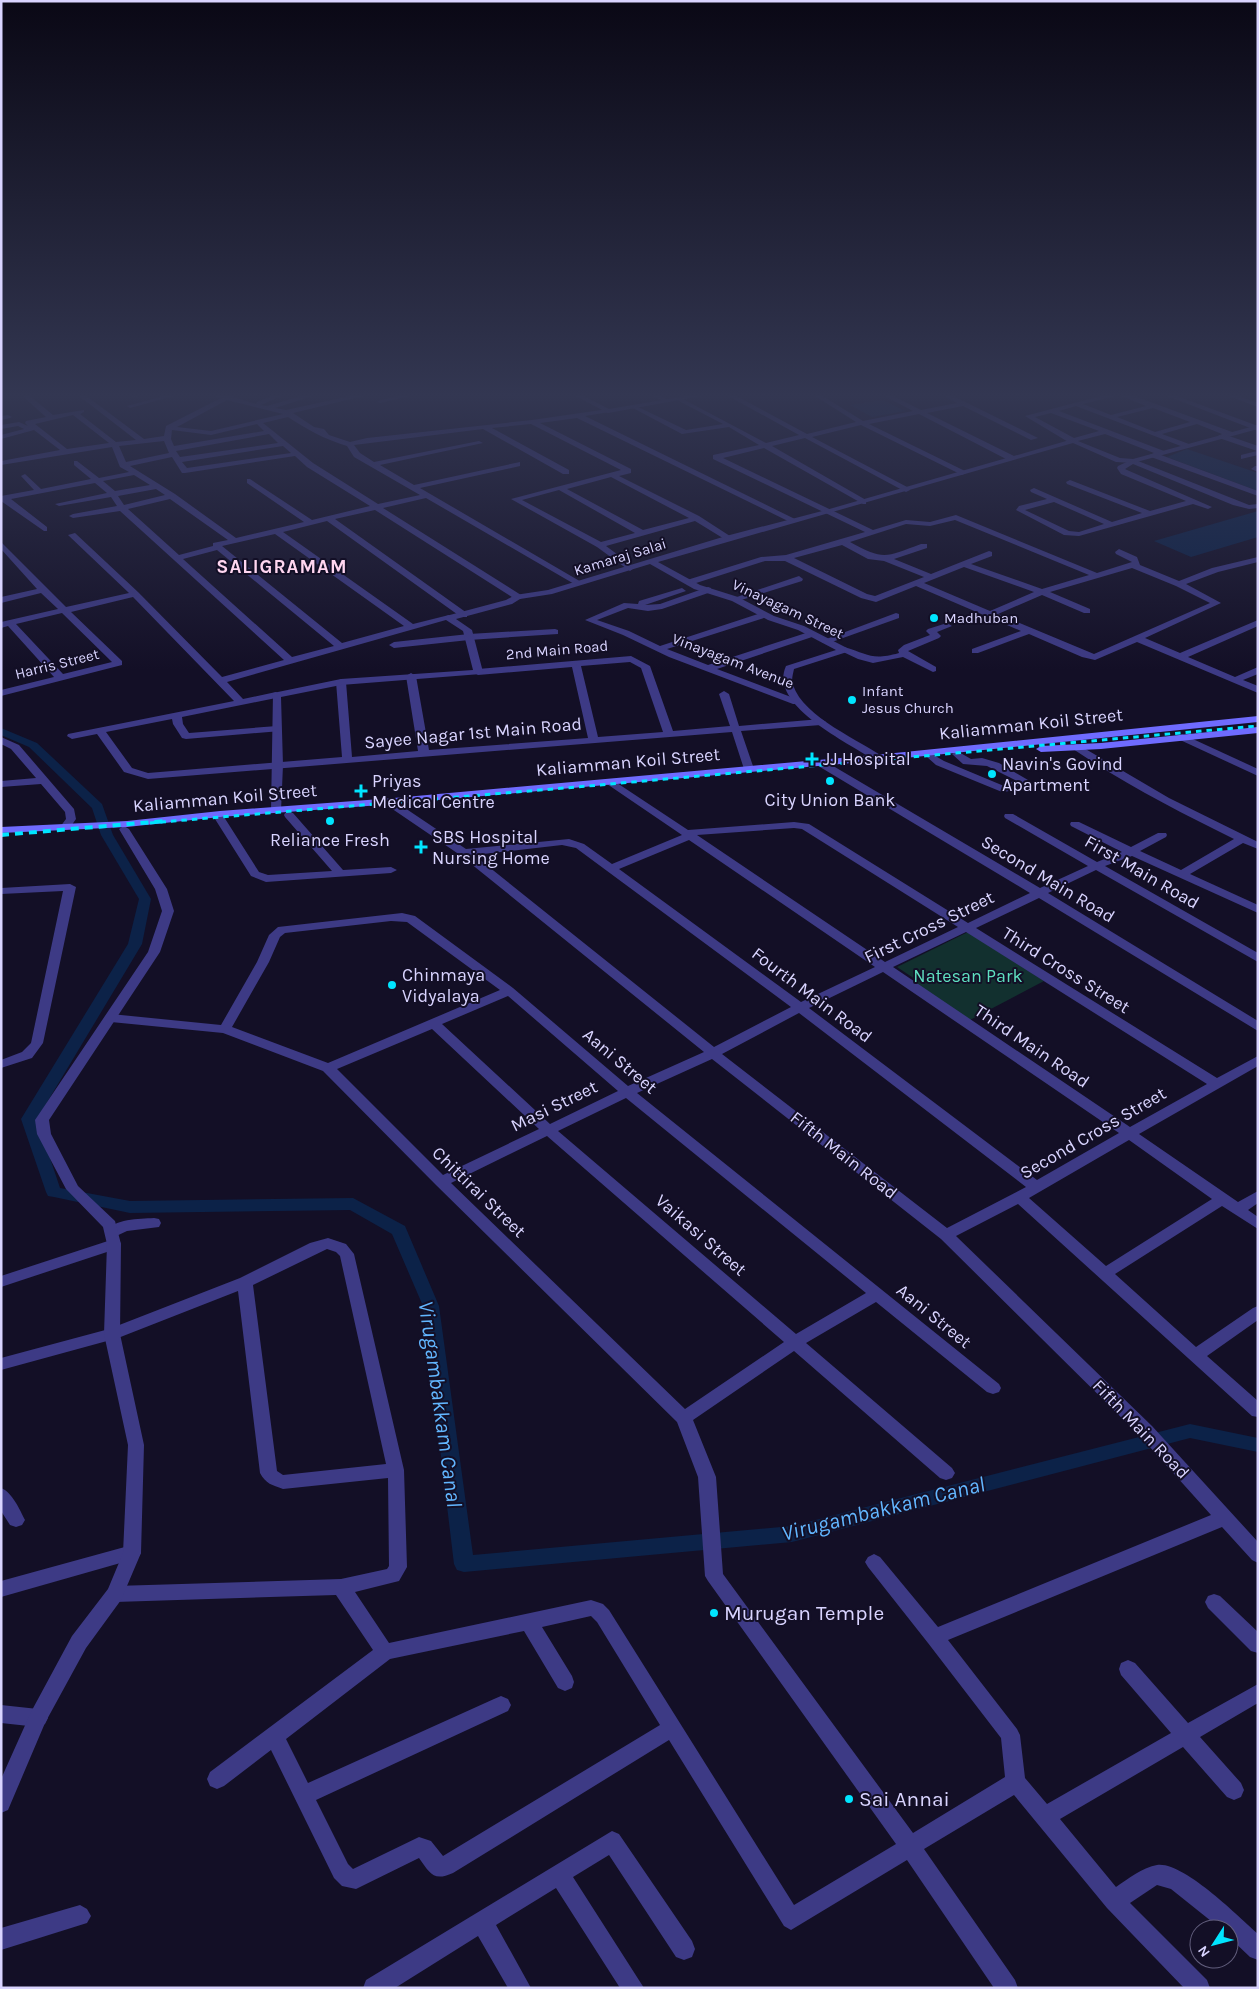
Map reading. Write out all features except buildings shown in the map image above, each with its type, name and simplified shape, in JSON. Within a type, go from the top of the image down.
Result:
[{"type":"main road","name":"Kaliamman Koil Street","points":[[882,760],[1258,719]]},
{"type":"main road","name":"Kaliamman Koil Street","points":[[614,784],[749,769],[1077,747],[1258,730]]},
{"type":"main road","name":"Kaliamman Koil Street","points":[[1,830],[118,828],[289,815],[822,764]]},
{"type":"main road","name":"Kaliamman Koil Street","points":[[118,828],[220,814],[392,804]]},
{"type":"main road","name":"Kaliamman Koil Street","points":[[1,835],[70,828]]},
{"type":"street","points":[[34,485],[39,490]]},
{"type":"street","points":[[2,499],[39,490],[73,485]]},
{"type":"street","points":[[102,485],[113,494],[122,508],[292,662]]},
{"type":"street","points":[[255,485],[309,522]]},
{"type":"street","points":[[343,485],[518,597]]},
{"type":"street","points":[[409,485],[579,583]]},
{"type":"street","points":[[413,487],[423,485]]},
{"type":"street","points":[[573,485],[515,499],[600,545],[630,568]]},
{"type":"street","points":[[631,485],[696,518],[729,538]]},
{"type":"street","points":[[721,485],[795,521]]},
{"type":"street","points":[[773,485],[873,533]]},
{"type":"street","points":[[833,485],[863,502]]},
{"type":"street","points":[[897,485],[906,490]]},
{"type":"street","name":"Kamaraj Salai","points":[[220,682],[411,627],[464,615],[509,602],[518,597],[579,583],[729,538],[923,485]]},
{"type":"street","points":[[1077,485],[1151,514]]},
{"type":"street","points":[[1157,485],[1208,507]]},
{"type":"street","points":[[1191,485],[1236,503],[1249,507],[1258,506]]},
{"type":"street","points":[[1234,485],[1258,494]]},
{"type":"street","points":[[59,504],[157,486],[234,540]]},
{"type":"street","points":[[560,488],[642,533]]},
{"type":"street","points":[[1034,490],[1113,525]]},
{"type":"street","points":[[341,647],[216,545],[428,495]]},
{"type":"street","points":[[73,516],[122,508],[172,496]]},
{"type":"street","points":[[2,499],[44,529]]},
{"type":"street","points":[[1055,499],[1020,510],[1071,534],[1079,534],[1193,500]]},
{"type":"street","points":[[636,607],[638,604],[764,559],[786,558],[906,522],[930,524],[956,517],[1096,575]]},
{"type":"street","points":[[328,518],[464,615]]},
{"type":"street","points":[[600,545],[696,518]]},
{"type":"street","points":[[275,530],[411,627]]},
{"type":"street","points":[[72,534],[135,594],[240,701]]},
{"type":"street","points":[[843,542],[871,557],[886,559],[931,577]]},
{"type":"street","points":[[1,544],[42,590],[64,610]]},
{"type":"street","points":[[886,559],[924,546]]},
{"type":"street","points":[[177,558],[219,547]]},
{"type":"street","points":[[991,614],[1042,592],[1136,564],[1136,561],[1118,552]]},
{"type":"street","points":[[786,558],[868,598],[880,598],[989,554]]},
{"type":"street","points":[[1179,584],[1215,570],[1258,559]]},
{"type":"street","name":"Vinayagam Street","points":[[652,562],[693,584],[735,599],[764,615],[801,628],[844,650]]},
{"type":"street","points":[[963,564],[1042,592],[1087,611]]},
{"type":"street","points":[[918,583],[1095,657],[1217,603],[1179,584],[1132,565]]},
{"type":"street","points":[[735,599],[799,579]]},
{"type":"street","points":[[1,600],[42,590]]},
{"type":"street","points":[[636,607],[662,606],[708,590]]},
{"type":"street","points":[[6,624],[135,594]]},
{"type":"street","name":"Vinayagam Avenue","points":[[636,607],[628,605],[589,620],[626,633],[796,702]]},
{"type":"street","name":"Harris Street","points":[[1,693],[119,663],[64,610]]},
{"type":"street","points":[[659,648],[764,615]]},
{"type":"street","points":[[826,641],[896,616]]},
{"type":"street","points":[[449,618],[467,630],[478,672]]},
{"type":"street","points":[[6,624],[61,678]]},
{"type":"street","points":[[1179,656],[1258,624]]},
{"type":"street","points":[[904,654],[904,648],[934,638],[936,636],[930,631],[947,626]]},
{"type":"street","points":[[975,652],[1029,631]]},
{"type":"street","points":[[394,645],[468,637],[555,632]]},
{"type":"street","points":[[709,668],[812,634]]},
{"type":"street","points":[[1139,639],[1258,690]]},
{"type":"street","points":[[844,650],[876,662],[904,654],[933,669]]},
{"type":"street","name":"Vinayagam Street","points":[[796,702],[791,693],[787,678],[789,668],[844,650]]},
{"type":"street","name":"2nd Main Road","points":[[72,736],[341,682],[631,659],[645,666],[669,733]]},
{"type":"street","points":[[576,664],[593,739]]},
{"type":"street","points":[[1235,680],[1258,670]]},
{"type":"street","points":[[411,676],[424,754]]},
{"type":"street","points":[[341,682],[347,760]]},
{"type":"street","points":[[724,694],[749,769]]},
{"type":"street","points":[[276,695],[278,765],[276,811]]},
{"type":"street","points":[[796,702],[821,722],[882,760]]},
{"type":"street","points":[[176,714],[178,724],[186,736],[277,729]]},
{"type":"street","name":"Sayee Nagar 1st Main Road","points":[[99,730],[128,770],[148,776],[821,722]]},
{"type":"street","points":[[1182,738],[1258,773]]},
{"type":"street","points":[[1,740],[14,747],[70,811],[70,828]]},
{"type":"street","points":[[1,748],[14,747]]},
{"type":"street","points":[[1077,747],[1146,791],[1196,818],[1258,846]]},
{"type":"street","points":[[932,757],[940,763],[1002,789],[1006,789],[1023,780],[986,762],[967,762],[958,754]]},
{"type":"street","name":"Second Main Road","points":[[822,764],[1039,893],[1258,1027]]},
{"type":"street","points":[[1,784],[43,780]]},
{"type":"street","name":"Third Main Road","points":[[614,784],[1223,1199],[1250,1205],[1258,1224]]},
{"type":"street","name":"Fifth Main Road","points":[[392,804],[464,853],[713,1053],[946,1235],[1146,1431],[1258,1555]]},
{"type":"street","points":[[289,815],[339,872]]},
{"type":"street","name":"First Main Road","points":[[1009,816],[1258,958]]},
{"type":"street","points":[[220,819],[255,874],[259,876],[274,879],[339,872],[392,870]]},
{"type":"street","points":[[1076,824],[1129,852],[1182,874],[1258,910]]},
{"type":"street","name":"Third Cross Street","points":[[688,834],[794,825],[805,826],[1217,1084]]},
{"type":"street","points":[[1,1803],[38,1718],[79,1642],[115,1594],[132,1553],[136,1445],[112,1334],[112,1234],[73,1189],[44,1134],[42,1120],[154,952],[168,911],[161,889],[118,828]]},
{"type":"street","points":[[611,868],[688,834]]},
{"type":"street","name":"First Cross Street","points":[[713,1053],[800,1007],[1162,835]]},
{"type":"street","points":[[1182,874],[1242,839]]},
{"type":"street","name":"Fourth Main Road","points":[[464,853],[562,842],[569,842],[580,846],[800,1007],[1036,1187]]},
{"type":"street","points":[[1,891],[70,887],[38,1043],[29,1054],[1,1064]]},
{"type":"street","name":"Aani Street","points":[[226,1029],[263,962],[275,935],[282,930],[391,917],[411,919],[509,992],[627,1092],[993,1388]]},
{"type":"street","points":[[328,1068],[509,992]]},
{"type":"street","name":"Chittirai Street","points":[[111,1018],[226,1029],[328,1068],[441,1182],[684,1418],[707,1477],[714,1576],[910,1848]]},
{"type":"street","name":"Vaikasi Street","points":[[434,1024],[549,1130],[946,1473]]},
{"type":"street","name":"Masi Street","points":[[441,1182],[627,1092],[713,1053]]},
{"type":"street","name":"Second Cross Street","points":[[946,1235],[1019,1197],[1258,1060]]},
{"type":"street","points":[[1019,1197],[1258,1411]]},
{"type":"street","points":[[1104,1274],[1223,1199]]},
{"type":"street","points":[[1,1282],[112,1234],[124,1226],[154,1223]]},
{"type":"street","points":[[1,1364],[112,1334],[246,1282],[315,1247],[328,1243],[337,1245],[346,1254],[396,1470],[398,1567],[393,1576],[341,1587],[115,1594]]},
{"type":"street","points":[[246,1282],[269,1473],[274,1479],[283,1482],[396,1470]]},
{"type":"street","points":[[684,1418],[796,1342],[877,1294]]},
{"type":"street","points":[[1196,1355],[1258,1312]]},
{"type":"street","points":[[1,1495],[16,1520]]},
{"type":"street","points":[[935,1637],[1224,1518]]},
{"type":"street","points":[[1,1589],[132,1553]]},
{"type":"street","points":[[874,1562],[935,1637],[1010,1735],[1016,1782],[1114,1901],[1199,1988]]},
{"type":"street","points":[[341,1587],[385,1652]]},
{"type":"street","points":[[1214,1602],[1258,1645]]},
{"type":"street","points":[[217,1779],[385,1652],[591,1608],[597,1610],[603,1616],[791,1919],[1016,1782]]},
{"type":"street","points":[[528,1621],[565,1682]]},
{"type":"street","points":[[1128,1669],[1234,1790]]},
{"type":"street","points":[[1044,1817],[1258,1693]]},
{"type":"street","points":[[304,1796],[501,1704]]},
{"type":"street","points":[[1,1714],[38,1718]]},
{"type":"street","points":[[274,1736],[341,1871],[349,1879],[356,1879],[419,1847],[424,1848],[438,1867],[446,1866],[672,1728]]},
{"type":"street","points":[[383,1985],[612,1841],[684,1949]]},
{"type":"street","points":[[910,1848],[1007,1988]]},
{"type":"street","points":[[559,1874],[633,1988]]},
{"type":"street","points":[[1114,1901],[1158,1875],[1170,1876],[1187,1886],[1258,1949]]},
{"type":"street","points":[[1,1939],[80,1916]]},
{"type":"street","points":[[482,1922],[520,1988]]},
{"type":"green space","name":"Natesan Park","points":[[968,932],[1044,981],[968,1021],[914,984],[918,981],[897,967]]},
{"type":"water","points":[[1241,485],[1258,485],[1258,491]]},
{"type":"water","points":[[1258,511],[1258,537],[1191,557],[1154,541]]},
{"type":"waterway","name":"Virugambakkam Canal","points":[[1,731],[33,745],[98,807],[107,835],[145,899],[135,944],[29,1119],[54,1192],[130,1207],[353,1204],[399,1230],[431,1306],[464,1564],[792,1534],[1190,1431],[1258,1445]]},
{"type":"railway","points":[[150,823],[1258,726]]},
{"type":"railway","points":[[1,835],[165,821]]},
{"type":"place","name":"Madhuban","points":[[934,618]]},
{"type":"place","name":"Infant Jesus Church","points":[[852,700]]},
{"type":"place","name":"JJ Hospital","points":[[812,759]]},
{"type":"place","name":"Navin's Govind Apartment","points":[[992,774]]},
{"type":"place","name":"City Union Bank","points":[[830,781]]},
{"type":"place","name":"Priyas Medical Centre","points":[[361,791]]},
{"type":"place","name":"Reliance Fresh","points":[[330,821]]},
{"type":"place","name":"SBS Hospital Nursing Home","points":[[421,847]]},
{"type":"place","name":"Chinmaya Vidyalaya","points":[[392,985]]},
{"type":"place","name":"Murugan Temple","points":[[714,1613]]},
{"type":"place","name":"Sai Annai","points":[[849,1799]]},
{"type":"district","name":"SALIGRAMAM","points":[[282,566]]}]
